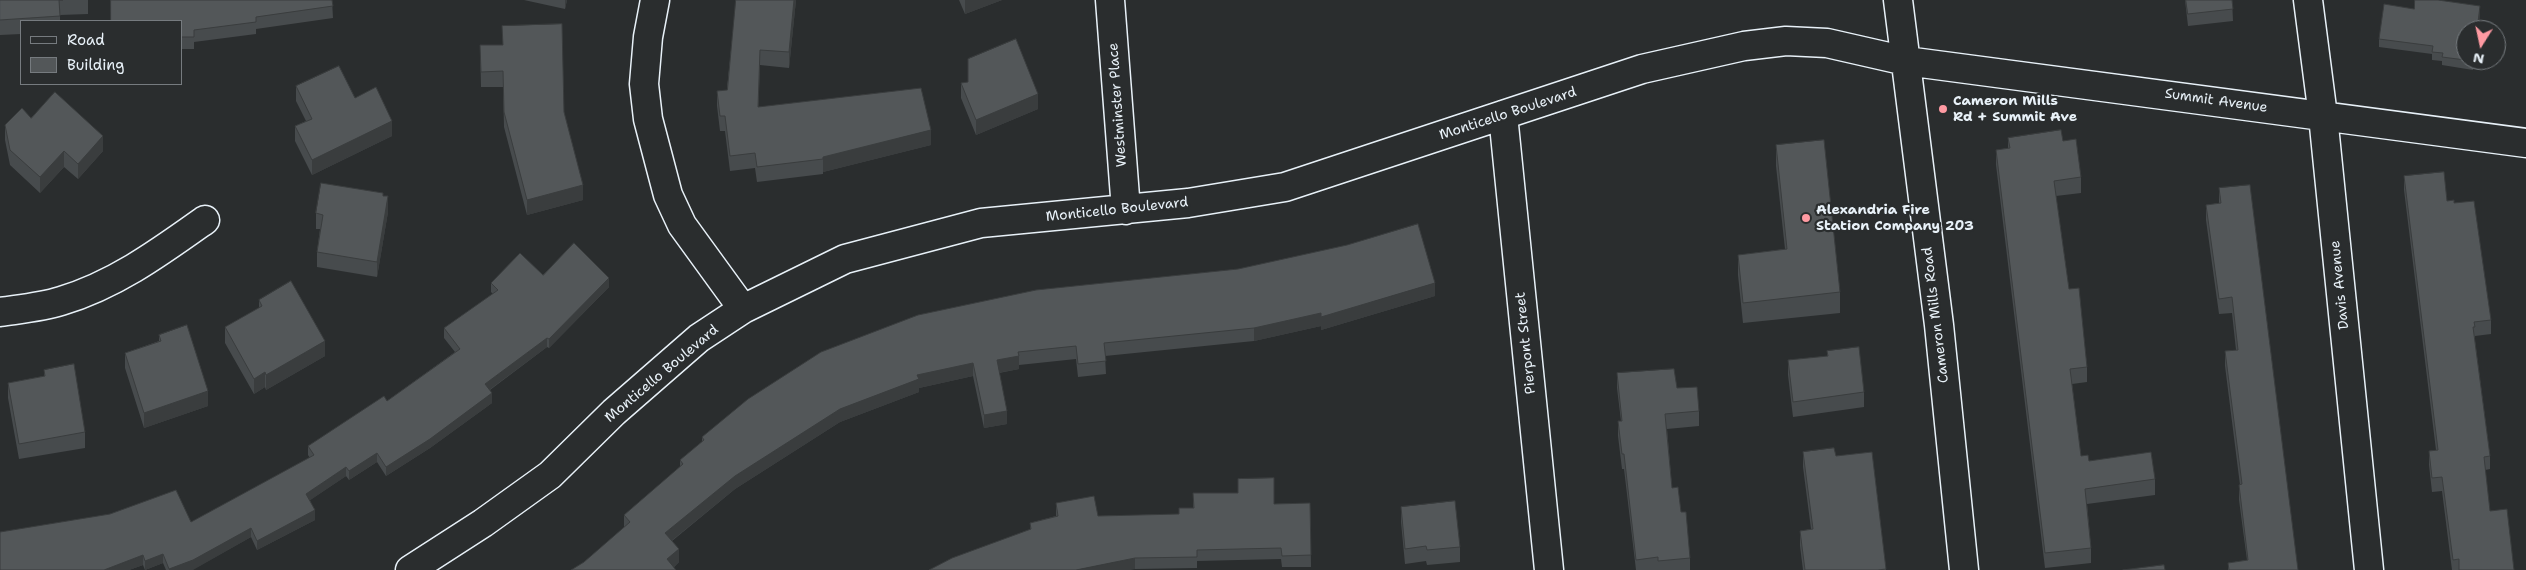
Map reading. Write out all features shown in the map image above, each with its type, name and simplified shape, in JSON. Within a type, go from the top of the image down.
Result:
[{"type":"street","points":[[655,0],[648,37],[644,84],[648,119],[668,195],[682,225],[743,309]]},
{"type":"street","name":"Westminster Place","points":[[1110,0],[1126,210]]},
{"type":"street","name":"Cameron Mills Road","points":[[1898,0],[1938,325],[1964,570]]},
{"type":"street","name":"Davis Avenue","points":[[2308,0],[2323,116],[2369,570]]},
{"type":"street","name":"Monticello Boulevard","points":[[410,570],[483,523],[550,475],[614,412],[700,338],[743,309],[845,259],[981,222],[1126,210],[1285,187],[1642,69],[1744,46],[1786,41],[1827,43],[1906,61]]},
{"type":"street","name":"Summit Avenue","points":[[1906,61],[2526,144]]},
{"type":"street","name":"Pierpont Street","points":[[1503,115],[1549,570]]},
{"type":"street","points":[[0,312],[60,301],[99,287],[144,264],[205,220]]},
{"type":"building","points":[[0,0],[59,0],[60,16],[0,20]]},
{"type":"building","points":[[111,0],[332,0],[333,6],[256,17],[256,22],[194,30],[194,37],[182,37],[182,20],[111,20]]},
{"type":"building","points":[[736,0],[794,0],[789,52],[760,50],[758,107],[921,88],[931,130],[823,157],[823,159],[757,167],[755,153],[730,156],[725,116],[720,116],[717,91],[727,90]]},
{"type":"building","points":[[2186,0],[2232,0],[2233,9],[2188,14]]},
{"type":"building","points":[[2415,0],[2438,0],[2480,6],[2478,20],[2456,20],[2456,59],[2442,57],[2443,53],[2432,52],[2433,46],[2379,39],[2384,4],[2414,9]]},
{"type":"building","points":[[562,24],[564,112],[583,185],[527,200],[504,112],[503,71],[481,72],[480,45],[503,45],[502,26]]},
{"type":"building","points":[[1016,39],[1038,94],[976,120],[961,83],[968,82],[968,59]]},
{"type":"building","points":[[339,66],[355,98],[376,87],[392,121],[312,160],[295,126],[312,119],[296,86]]},
{"type":"building","points":[[55,92],[103,136],[78,164],[64,151],[40,177],[10,150],[5,125],[22,108],[31,118]]},
{"type":"building","points":[[2061,130],[2063,141],[2076,139],[2081,177],[2054,181],[2069,289],[2079,288],[2087,367],[2070,369],[2081,456],[2088,455],[2089,461],[2151,452],[2155,479],[2085,489],[2091,548],[2045,553],[1996,150],[2010,148],[2008,138]]},
{"type":"building","name":"Alexandria Fire Station Company 203","points":[[1824,140],[1840,292],[1743,303],[1738,255],[1787,249],[1776,145]]},
{"type":"building","points":[[2444,172],[2447,201],[2454,200],[2454,203],[2474,201],[2491,320],[2474,322],[2475,327],[2473,327],[2490,456],[2484,457],[2490,511],[2507,509],[2514,570],[2459,570],[2459,559],[2453,560],[2442,477],[2432,478],[2429,451],[2438,450],[2404,176]]},
{"type":"building","points":[[321,183],[383,193],[383,196],[388,196],[377,262],[317,252],[323,215],[316,213]]},
{"type":"building","points":[[2250,185],[2298,570],[2229,570],[2228,563],[2248,560],[2239,485],[2242,484],[2225,351],[2238,350],[2232,297],[2219,299],[2206,205],[2221,203],[2219,188]]},
{"type":"building","points":[[1418,224],[1435,283],[1321,317],[1321,313],[1254,328],[1104,343],[1106,361],[1078,364],[1076,346],[1018,352],[1019,356],[997,360],[1007,411],[984,415],[973,363],[917,375],[919,379],[840,409],[735,476],[665,533],[679,549],[667,559],[676,570],[571,570],[584,562],[630,522],[624,515],[683,464],[680,460],[704,440],[702,437],[748,399],[821,352],[918,315],[1036,290],[1238,269],[1347,245]]},
{"type":"building","points":[[574,243],[609,278],[549,339],[547,338],[485,384],[492,393],[430,439],[386,467],[377,453],[349,471],[346,467],[306,494],[315,510],[257,541],[251,528],[193,560],[169,569],[163,554],[145,561],[143,555],[104,570],[0,570],[0,532],[110,514],[176,490],[191,522],[314,455],[308,446],[384,396],[387,401],[460,349],[444,328],[498,290],[491,283],[520,253],[543,275]]},
{"type":"building","points":[[291,281],[325,341],[266,375],[265,372],[254,379],[225,327],[262,306],[259,300]]},
{"type":"building","points":[[187,325],[208,391],[144,413],[125,353],[161,341],[159,335]]},
{"type":"building","points":[[1859,347],[1864,392],[1793,402],[1788,360],[1828,356],[1827,351]]},
{"type":"building","points":[[74,364],[85,432],[19,444],[8,383],[45,376],[44,370]]},
{"type":"building","points":[[1674,369],[1677,388],[1697,387],[1699,411],[1665,414],[1672,488],[1678,487],[1681,512],[1686,512],[1690,558],[1658,561],[1658,557],[1636,560],[1624,454],[1622,454],[1618,421],[1622,421],[1617,373]]},
{"type":"building","points":[[1834,448],[1836,456],[1872,452],[1886,569],[1805,570],[1800,531],[1813,529],[1803,452]]},
{"type":"building","points":[[1274,478],[1274,504],[1310,503],[1311,555],[1282,556],[1281,548],[1197,550],[1197,557],[1135,558],[1076,570],[929,570],[952,558],[1031,529],[1030,523],[1058,516],[1056,503],[1094,496],[1098,516],[1179,514],[1179,508],[1194,508],[1193,493],[1238,493],[1238,479]]},
{"type":"building","points":[[1455,501],[1460,547],[1427,550],[1426,546],[1405,549],[1401,507]]},
{"type":"building","points":[[2164,565],[2165,570],[2123,570]]},
{"type":"place","name":"Cameron Mills Rd + Summit Ave","points":[[1943,109]]},
{"type":"place","name":"Alexandria Fire Station Company 203","points":[[1806,218]]}]
